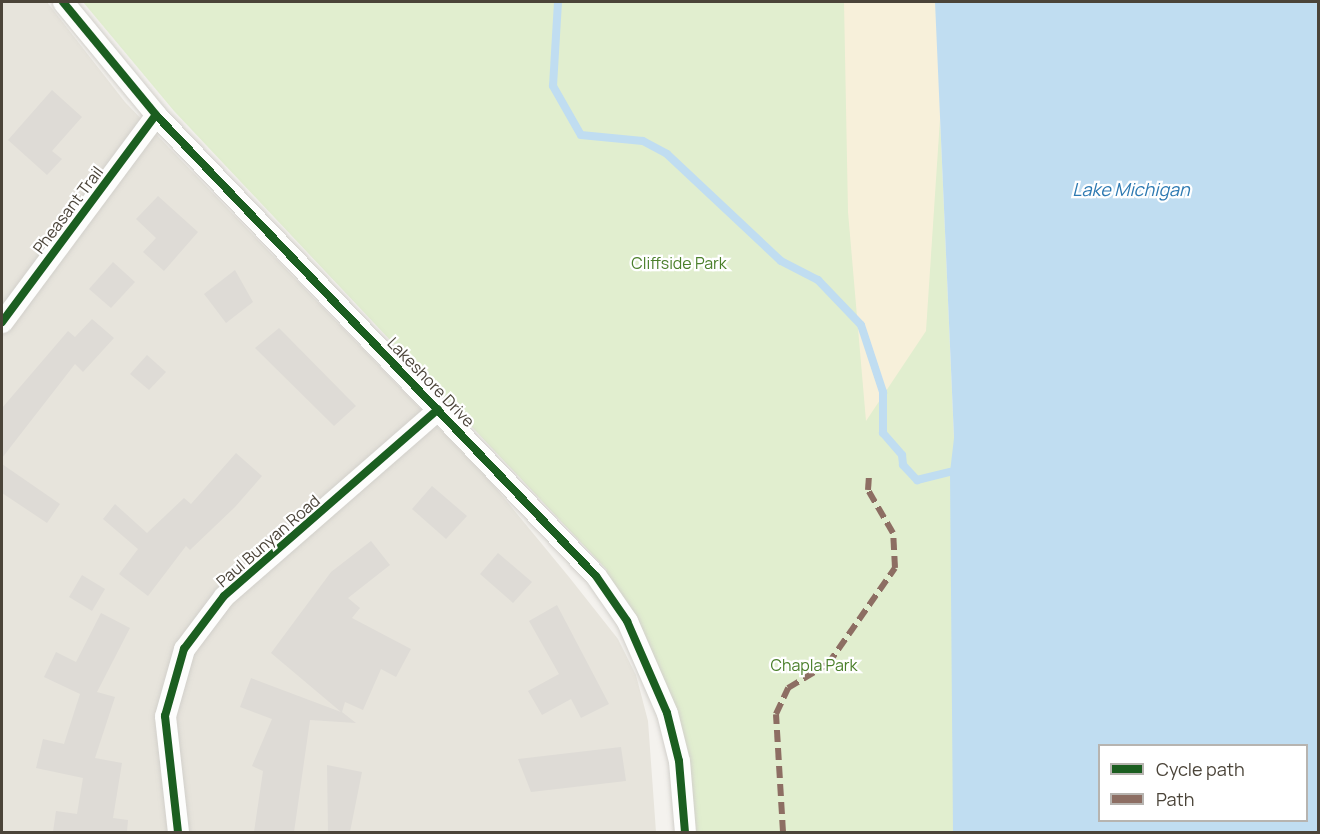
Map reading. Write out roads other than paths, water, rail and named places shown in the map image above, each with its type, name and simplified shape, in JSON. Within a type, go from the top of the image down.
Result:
[{"type":"street","name":"Lakeshore Drive","points":[[63,2],[156,115],[563,538],[627,621],[667,713],[679,761],[685,832]]},
{"type":"street","name":"Pheasant Trail","points":[[2,322],[156,115]]},
{"type":"street","name":"Paul Bunyan Road","points":[[178,832],[165,716],[184,649],[224,596],[438,409]]},
{"type":"water","name":"Lake Michigan","points":[[935,2],[1318,2],[1318,832],[953,832],[950,472],[954,438]]},
{"type":"waterway","points":[[558,2],[553,86],[581,135],[643,141],[667,154],[781,261],[818,280],[861,325],[883,392],[883,433],[902,455],[903,465],[917,480],[950,472]]},
{"type":"park label","name":"Cliffside Park","points":[[679,263]]},
{"type":"park label","name":"Chapla Park","points":[[814,665]]}]
